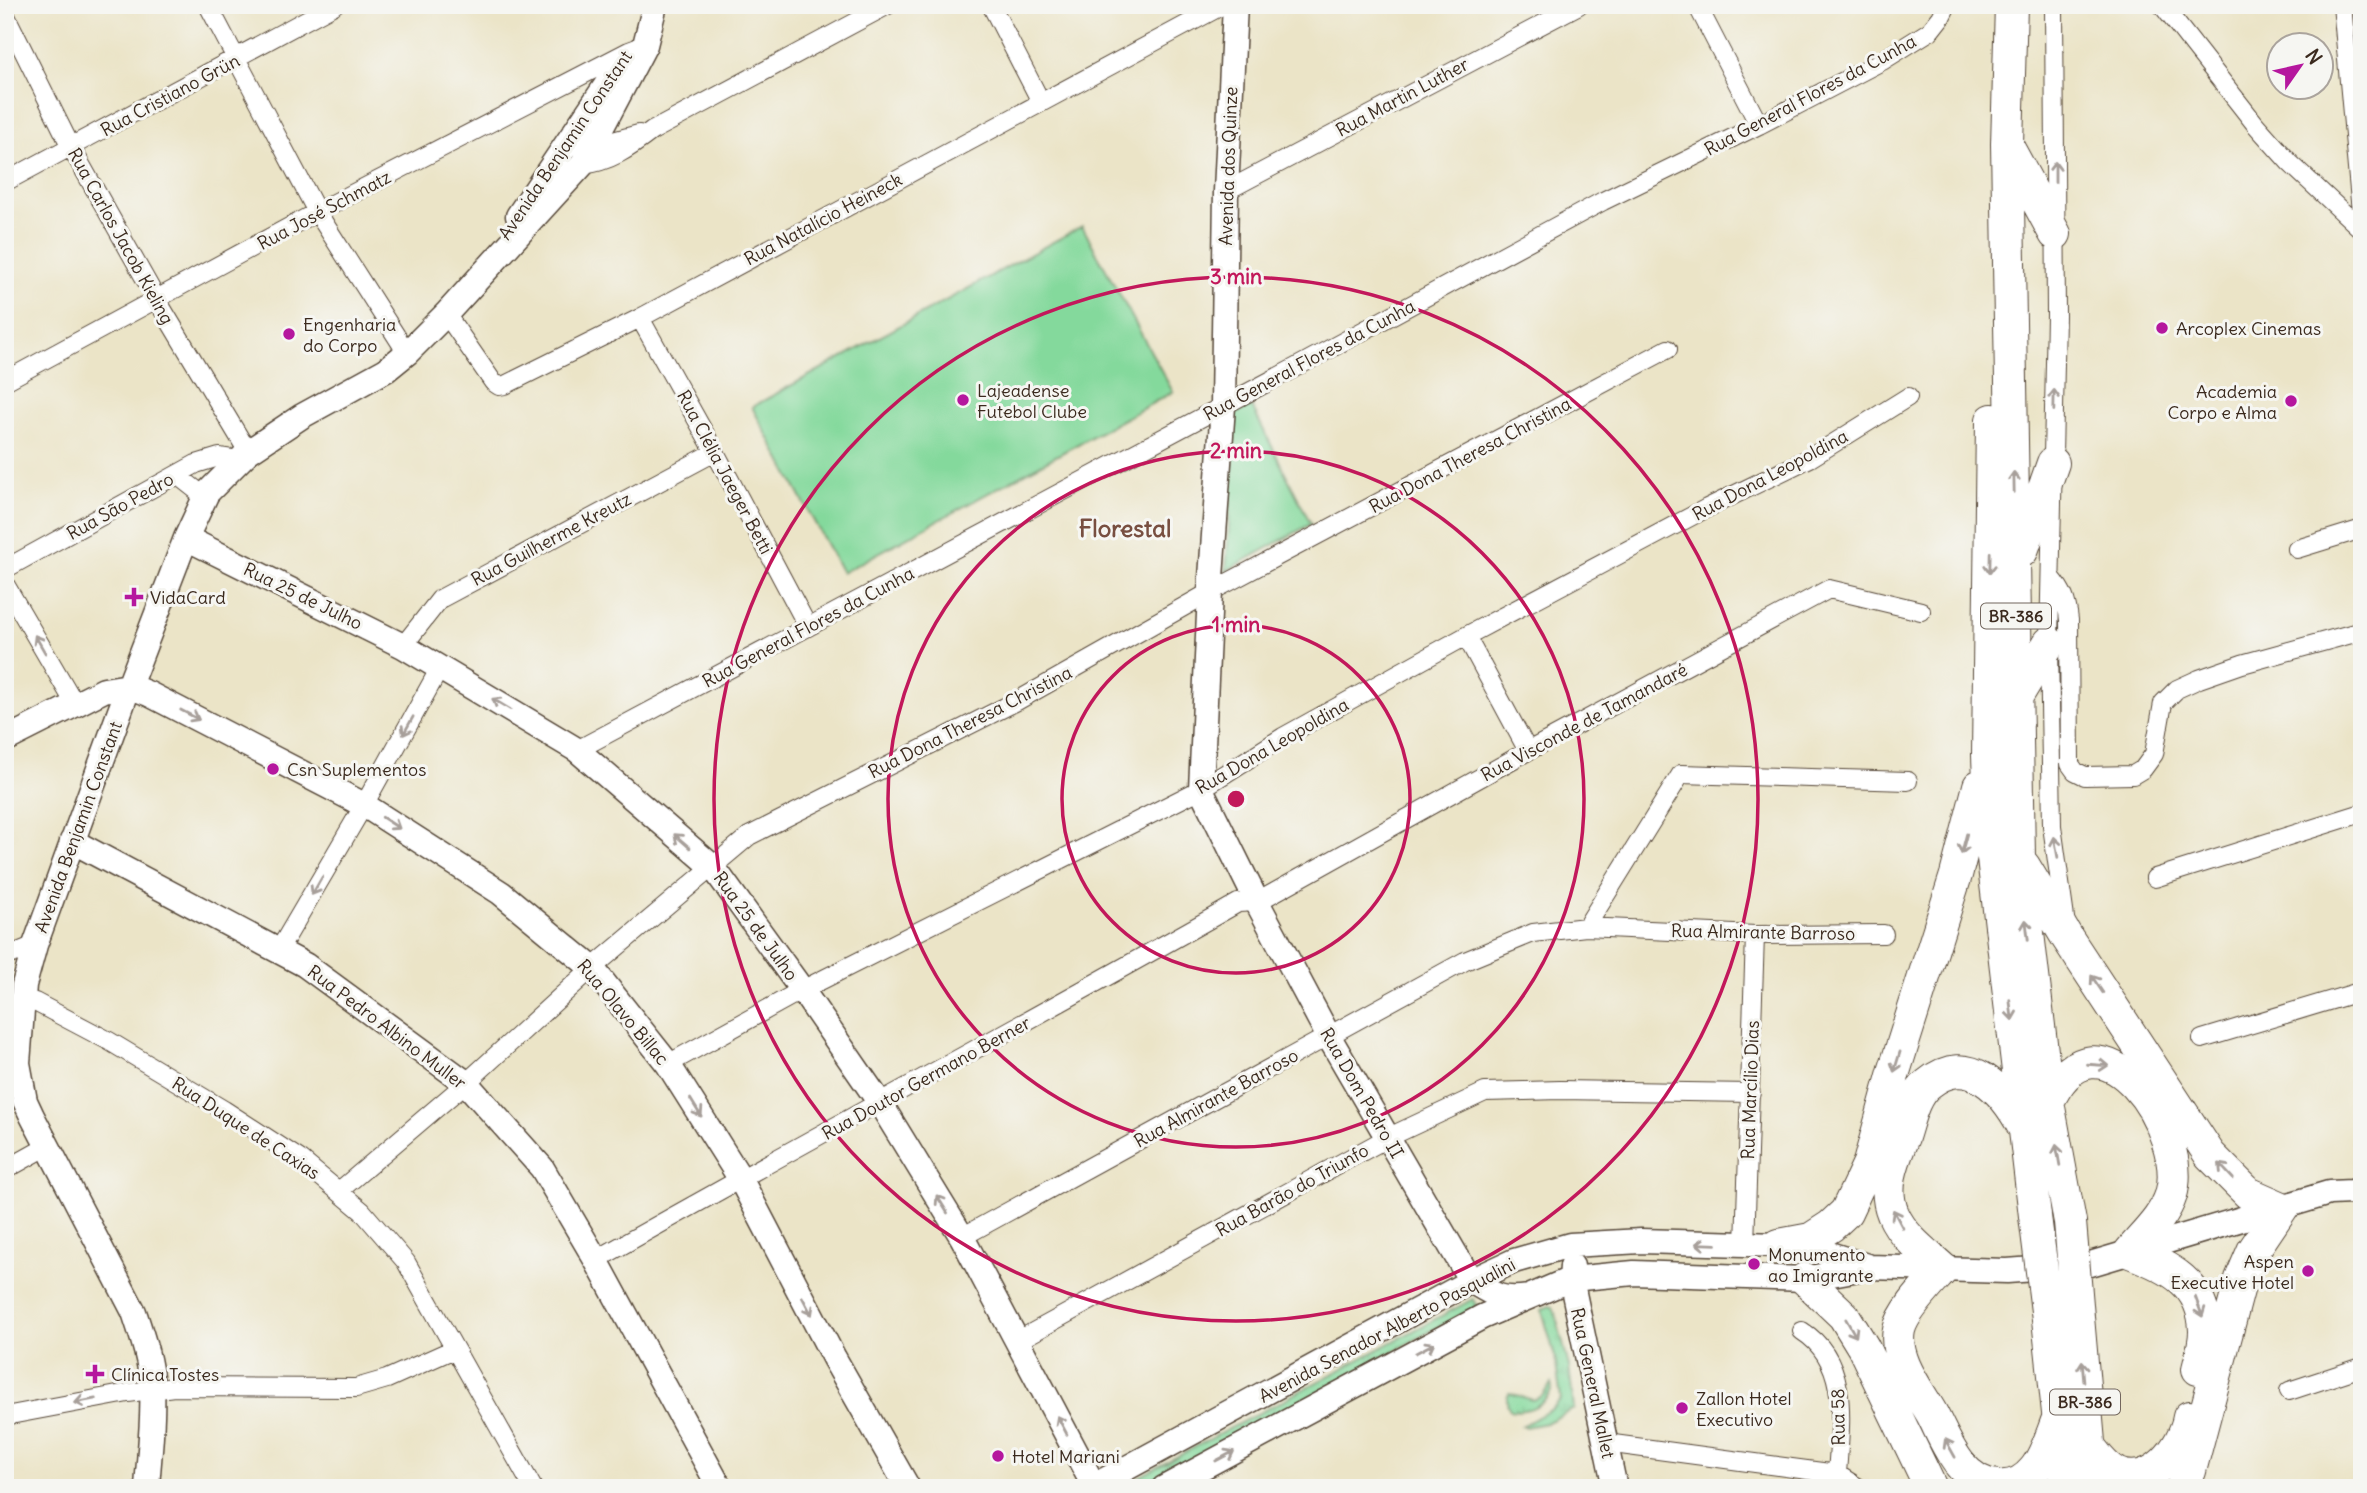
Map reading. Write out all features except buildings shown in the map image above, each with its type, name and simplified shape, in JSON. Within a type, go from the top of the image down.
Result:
[{"type":"highway","name":"BR-386","points":[[1996,5],[1988,754],[1991,841],[2035,1216],[2063,1318],[2089,1446],[2094,1488]]},
{"type":"highway","name":"BR-386","points":[[2011,5],[2007,144],[2019,858],[2048,1102],[2070,1222],[2059,1416],[2066,1488]]},
{"type":"highway","points":[[2007,144],[2055,234]]},
{"type":"highway","points":[[2015,569],[2053,463]]},
{"type":"highway","points":[[2017,698],[2049,643]]},
{"type":"highway","points":[[1779,1245],[1811,1239],[1832,1226],[1846,1212],[1869,1163],[1894,1072],[1956,874],[1988,754]]},
{"type":"highway","points":[[2019,858],[2068,939],[2210,1155],[2248,1193],[2282,1208],[2253,1251],[2241,1279],[2190,1471],[2182,1488]]},
{"type":"highway","points":[[2048,1102],[2056,1085],[2065,1075],[2088,1063],[2103,1063],[2118,1068],[2145,1094],[2166,1138],[2173,1176],[2171,1194],[2163,1213],[2130,1252],[2161,1264],[2177,1274],[2188,1284],[2203,1310],[2205,1332],[2187,1431],[2176,1450],[2153,1470],[2141,1476],[2118,1474],[2105,1467],[2089,1446]]},
{"type":"highway","points":[[2026,1131],[2000,1091],[1984,1078],[1969,1073],[1944,1075],[1927,1085],[1916,1100],[1889,1174],[1888,1193],[1893,1214],[1910,1240],[1943,1269],[1905,1317],[1899,1330],[1900,1349],[1905,1366],[1957,1461],[1979,1482],[1993,1486],[2014,1486],[2036,1468],[2059,1416]]},
{"type":"highway","points":[[1805,1279],[1844,1316],[1863,1348],[1931,1488]]},
{"type":"street","points":[[208,5],[317,212],[407,353]]},
{"type":"street","name":"Rua Cristiano Grün","points":[[5,182],[334,5]]},
{"type":"street","name":"Avenida Benjamin Constant","points":[[147,1488],[153,1390],[147,1356],[134,1312],[25,1101],[20,1081],[18,1053],[22,998],[35,945],[129,686],[186,538],[205,497],[243,456],[302,416],[386,370],[446,314],[473,284],[576,151],[637,48],[655,5]]},
{"type":"street","points":[[576,151],[600,163],[611,158],[652,131],[888,5]]},
{"type":"street","points":[[991,5],[1041,102]]},
{"type":"street","name":"Rua Natalício Heineck","points":[[446,314],[493,382],[499,386],[505,385],[640,318],[1223,5]]},
{"type":"street","name":"Avenida dos Quinze","points":[[1234,5],[1226,191],[1223,406],[1210,592],[1201,789],[1257,902]]},
{"type":"street","name":"Rua Martin Luther","points":[[1226,191],[1579,5]]},
{"type":"street","points":[[1697,5],[1759,125]]},
{"type":"street","name":"Rua General Flores da Cunha","points":[[577,750],[1603,201],[1882,61],[1930,31],[1947,5]]},
{"type":"street","points":[[2054,5],[2055,234],[2049,643],[2052,825],[2062,879],[2068,939]]},
{"type":"street","points":[[2162,5],[2256,125],[2290,163],[2362,230]]},
{"type":"street","points":[[2342,5],[2362,223]]},
{"type":"street","name":"Rua Carlos Jacob Kieling","points":[[5,14],[71,147],[243,456]]},
{"type":"street","name":"Rua José Schmatz","points":[[5,382],[317,212],[637,48]]},
{"type":"street","name":"Rua Clélia Jaeger Betti","points":[[640,318],[808,627]]},
{"type":"street","name":"Rua Dona Theresa Christina","points":[[339,1191],[466,1083],[592,968],[749,836],[1017,701],[1210,592],[1668,348]]},
{"type":"street","name":"Rua Dona Leopoldina","points":[[667,1064],[802,990],[1201,789],[1283,737],[1466,636],[1707,508],[1810,458],[1908,397]]},
{"type":"street","name":"Rua Guilherme Kreutz","points":[[403,646],[440,598],[715,452]]},
{"type":"street","name":"Rua São Pedro","points":[[5,569],[196,464],[219,457],[243,456]]},
{"type":"street","points":[[177,475],[205,497]]},
{"type":"street","points":[[2297,549],[2362,529]]},
{"type":"street","name":"Rua 25 de Julho","points":[[186,538],[441,666],[577,750],[713,867],[880,1103],[962,1237],[1093,1487]]},
{"type":"street","points":[[2051,577],[2061,588],[2067,601],[2070,620],[2070,764],[2074,771],[2085,776],[2133,775],[2143,769],[2154,754],[2163,703],[2177,689],[2199,679],[2362,631]]},
{"type":"street","points":[[5,584],[75,704]]},
{"type":"street","name":"Rua Visconde de Tamandaré","points":[[1257,902],[1528,751],[1829,589],[1921,611]]},
{"type":"street","points":[[1466,636],[1528,751]]},
{"type":"street","points":[[279,950],[364,806],[441,666]]},
{"type":"street","points":[[5,740],[104,690],[129,686]]},
{"type":"street","name":"Rua Olavo Billac","points":[[129,686],[364,806],[501,893],[592,968],[667,1064],[740,1178],[834,1358],[908,1488]]},
{"type":"street","points":[[1586,927],[1681,774],[1908,781]]},
{"type":"street","points":[[2155,878],[2362,813]]},
{"type":"street","name":"Rua Pedro Albino Muller","points":[[72,841],[305,965],[466,1083],[542,1168],[596,1260],[720,1488]]},
{"type":"street","name":"Rua Dom Pedro II","points":[[1257,902],[1329,1037],[1471,1282]]},
{"type":"street","name":"Rua Doutor Germano Berner","points":[[596,1260],[1238,903],[1257,902]]},
{"type":"street","name":"Rua Almirante Barroso","points":[[962,1237],[1465,961],[1533,933],[1586,927],[1755,935],[1884,934]]},
{"type":"street","name":"Rua Marcílio Dias","points":[[1745,1245],[1755,935]]},
{"type":"street","points":[[5,957],[35,945]]},
{"type":"street","points":[[2202,1039],[2362,991]]},
{"type":"street","name":"Rua Duque de Caxias","points":[[22,998],[35,1002],[109,1041],[223,1110],[301,1160],[362,1210],[406,1262],[533,1488]]},
{"type":"street","name":"Rua Barão do Triunfo","points":[[1017,1340],[1387,1138],[1485,1092],[1560,1090],[1751,1093]]},
{"type":"street","points":[[5,1170],[48,1146]]},
{"type":"street","name":"Avenida Senador Alberto Pasqualini","points":[[2329,1193],[2349,1178],[2362,1173]]},
{"type":"street","name":"Avenida Senador Alberto Pasqualini","points":[[1164,1488],[1482,1317],[1571,1279],[1634,1273],[1805,1279],[1869,1266],[2007,1271],[2087,1265],[2329,1193],[2362,1189]]},
{"type":"street","points":[[1571,1279],[1573,1264],[1579,1258],[1641,1241]]},
{"type":"street","name":"Avenida Senador Alberto Pasqualini","points":[[1093,1487],[1471,1282],[1514,1261],[1570,1245],[1641,1241],[1779,1245],[1817,1250],[1869,1266]]},
{"type":"street","points":[[1702,1274],[1738,1260],[1744,1254],[1745,1245]]},
{"type":"street","name":"Rua General Mallet","points":[[1571,1279],[1615,1488]]},
{"type":"street","points":[[1471,1282],[1496,1297],[1510,1300],[1528,1297]]},
{"type":"street","name":"Rua 58","points":[[1802,1331],[1828,1356],[1836,1376],[1840,1420],[1837,1474]]},
{"type":"street","points":[[5,1416],[174,1387],[356,1388],[387,1379],[454,1349]]},
{"type":"street","points":[[2289,1391],[2362,1367]]},
{"type":"street","points":[[1606,1443],[1837,1474],[1859,1488]]},
{"type":"green space","name":"Lajeadense Futebol Clube","points":[[1082,226],[1173,392],[842,573],[752,407]]},
{"type":"green space","points":[[1251,405],[1311,524],[1226,571],[1236,414]]},
{"type":"green space","points":[[1473,1299],[1478,1306],[1139,1488],[1118,1488]]},
{"type":"green space","points":[[1553,1307],[1555,1312],[1569,1367],[1574,1409],[1546,1423],[1525,1427],[1522,1426],[1552,1409],[1561,1399],[1555,1357],[1542,1310]]},
{"type":"green space","points":[[1551,1384],[1549,1395],[1535,1407],[1510,1410],[1507,1402],[1509,1393],[1533,1400],[1541,1397]]},
{"type":"place","name":"Arcoplex Cinemas","points":[[2162,328]]},
{"type":"place","name":"Engenharia do Corpo","points":[[289,334]]},
{"type":"place","name":"Lajeadense Futebol Clube","points":[[963,400]]},
{"type":"place","name":"Academia Corpo e Alma","points":[[2291,401]]},
{"type":"place","name":"VidaCard","points":[[134,597]]},
{"type":"place","name":"Csn Suplementos","points":[[273,769]]},
{"type":"place","name":"Monumento ao Imigrante","points":[[1754,1264]]},
{"type":"place","name":"Aspen Executive Hotel","points":[[2308,1271]]},
{"type":"place","name":"Clínica Tostes","points":[[95,1374]]},
{"type":"place","name":"Zallon Hotel Executivo","points":[[1682,1408]]},
{"type":"place","name":"Hotel Mariani","points":[[998,1456]]},
{"type":"district","name":"Florestal","points":[[1125,528]]}]
